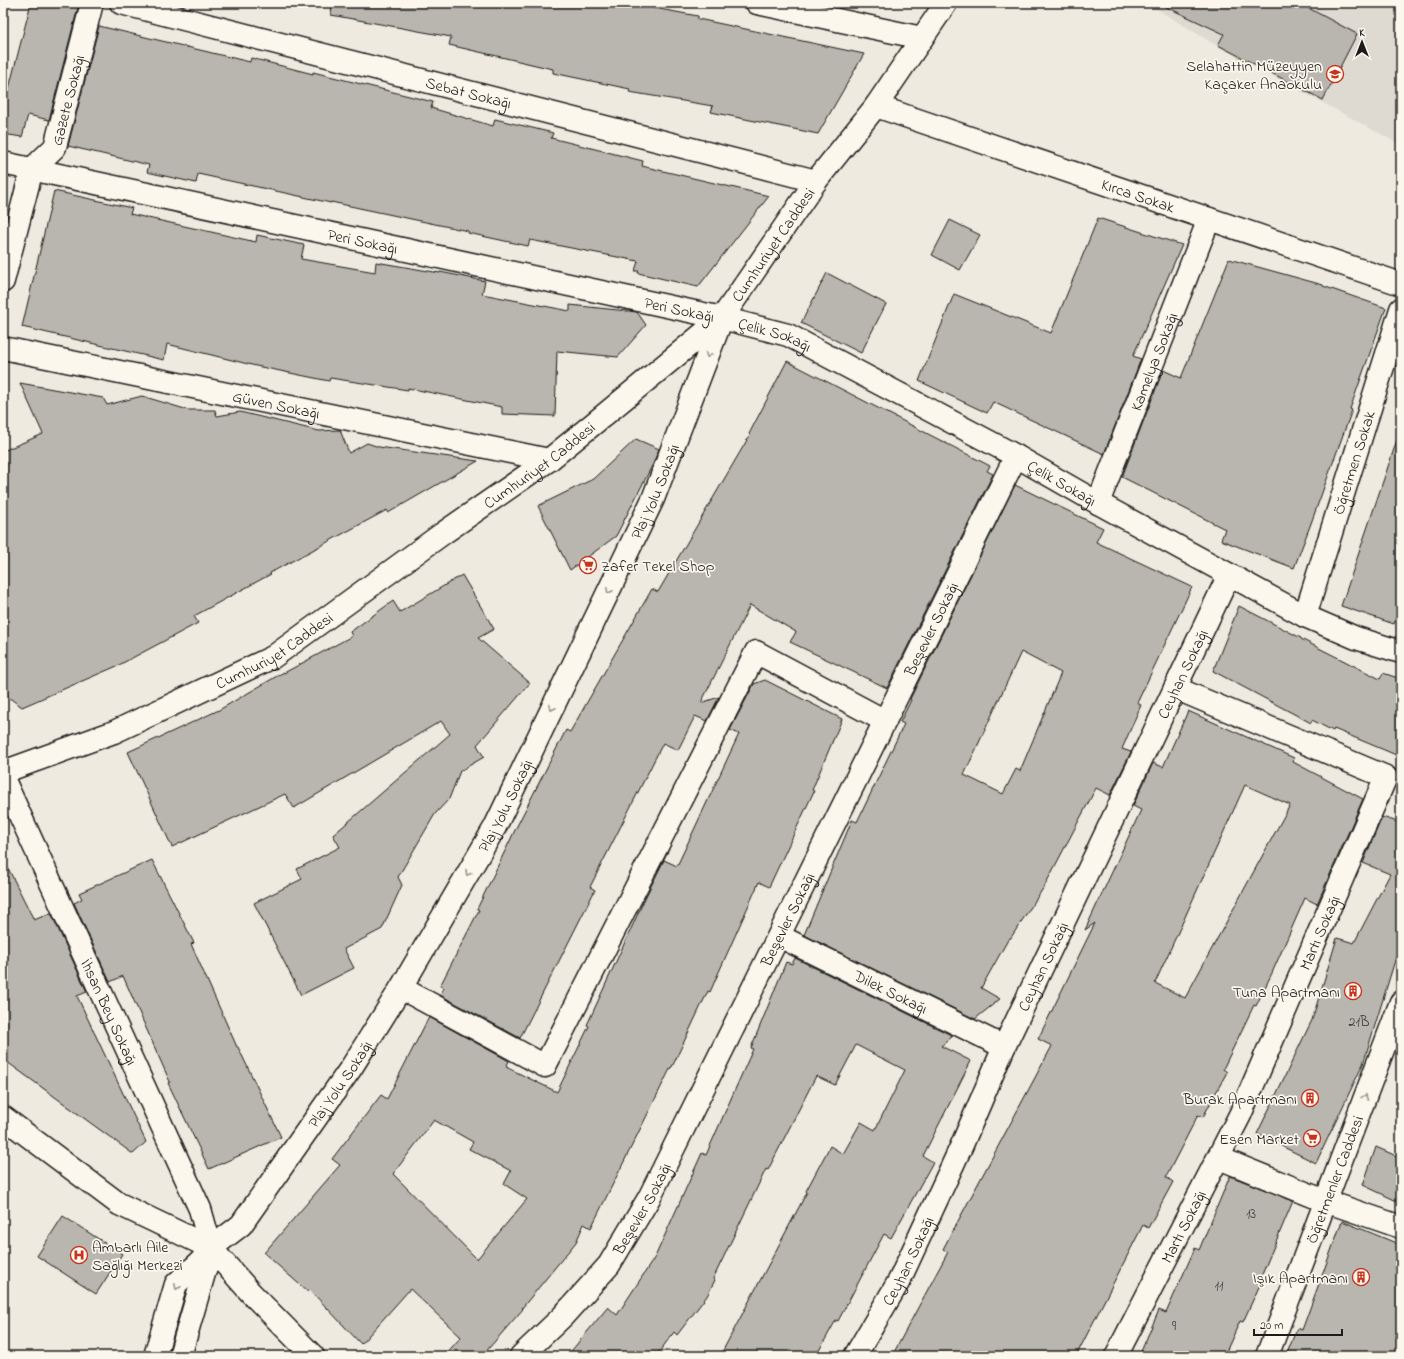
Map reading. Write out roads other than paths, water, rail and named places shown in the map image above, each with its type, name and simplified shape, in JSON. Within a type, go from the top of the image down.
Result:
[{"type":"street","name":"Gazete Sokağı","points":[[32,169],[55,147],[92,3]]},
{"type":"street","name":"Sebat Sokağı","points":[[121,3],[816,181]]},
{"type":"street","points":[[757,3],[922,38]]},
{"type":"street","name":"Cumhuriyet Caddesi","points":[[3,772],[114,732],[272,657],[436,538],[549,460],[722,318],[816,181],[876,106],[946,3]]},
{"type":"street","name":"Kırca Sokak","points":[[876,106],[1401,284]]},
{"type":"street","name":"Peri Sokağı","points":[[3,163],[722,318]]},
{"type":"street","points":[[3,282],[32,169]]},
{"type":"street","name":"Kamelya Sokağı","points":[[1098,503],[1209,219]]},
{"type":"street","name":"Öğretmen Sokak","points":[[1305,616],[1401,309]]},
{"type":"street","name":"Çelik Sokağı","points":[[722,318],[788,335],[1016,456],[1098,503],[1305,616],[1356,638],[1401,652]]},
{"type":"street","name":"Plaj Yolu Sokağı","points":[[155,1356],[176,1284],[201,1261],[211,1248],[241,1225],[351,1068],[401,988],[494,827],[653,499],[722,318]]},
{"type":"street","name":"Güven Sokağı","points":[[3,348],[549,460]]},
{"type":"street","name":"Beşevler Sokağı","points":[[521,1356],[562,1317],[609,1265],[649,1198],[1016,456]]},
{"type":"street","name":"Ceyhan Sokağı","points":[[855,1356],[899,1281],[961,1147],[1004,1047],[1229,575]]},
{"type":"street","points":[[401,988],[545,1066],[756,652],[885,721]]},
{"type":"street","name":"Martı Sokağı","points":[[1116,1356],[1240,1115],[1386,778],[1175,688]]},
{"type":"street","name":"İhsan Bey Sokağı","points":[[3,778],[200,1209],[211,1248]]},
{"type":"street","name":"Dilek Sokağı","points":[[779,936],[1004,1047]]},
{"type":"street","name":"Öğretmenler Caddesi","points":[[1267,1356],[1401,1002]]},
{"type":"street","points":[[3,1117],[119,1204],[211,1248],[251,1293],[313,1356]]},
{"type":"street","points":[[1219,1158],[1325,1201],[1401,1227]]},
{"type":"street","points":[[180,1356],[211,1248]]},
{"type":"place","name":"Selahattin Müzeyyen Kaçaker Anaokulu","points":[[1335,74]]},
{"type":"place","name":"Zafer Tekel Shop","points":[[588,565]]},
{"type":"place","name":"Tuna Apartmanı","points":[[1353,991]]},
{"type":"place","name":"Burak Apartmanı","points":[[1310,1098]]},
{"type":"place","name":"Esen Market","points":[[1312,1138]]},
{"type":"place","name":"Ambarlı Aile Sağlığı Merkezi","points":[[79,1255]]},
{"type":"place","name":"Işık Apartmanı","points":[[1361,1277]]}]
